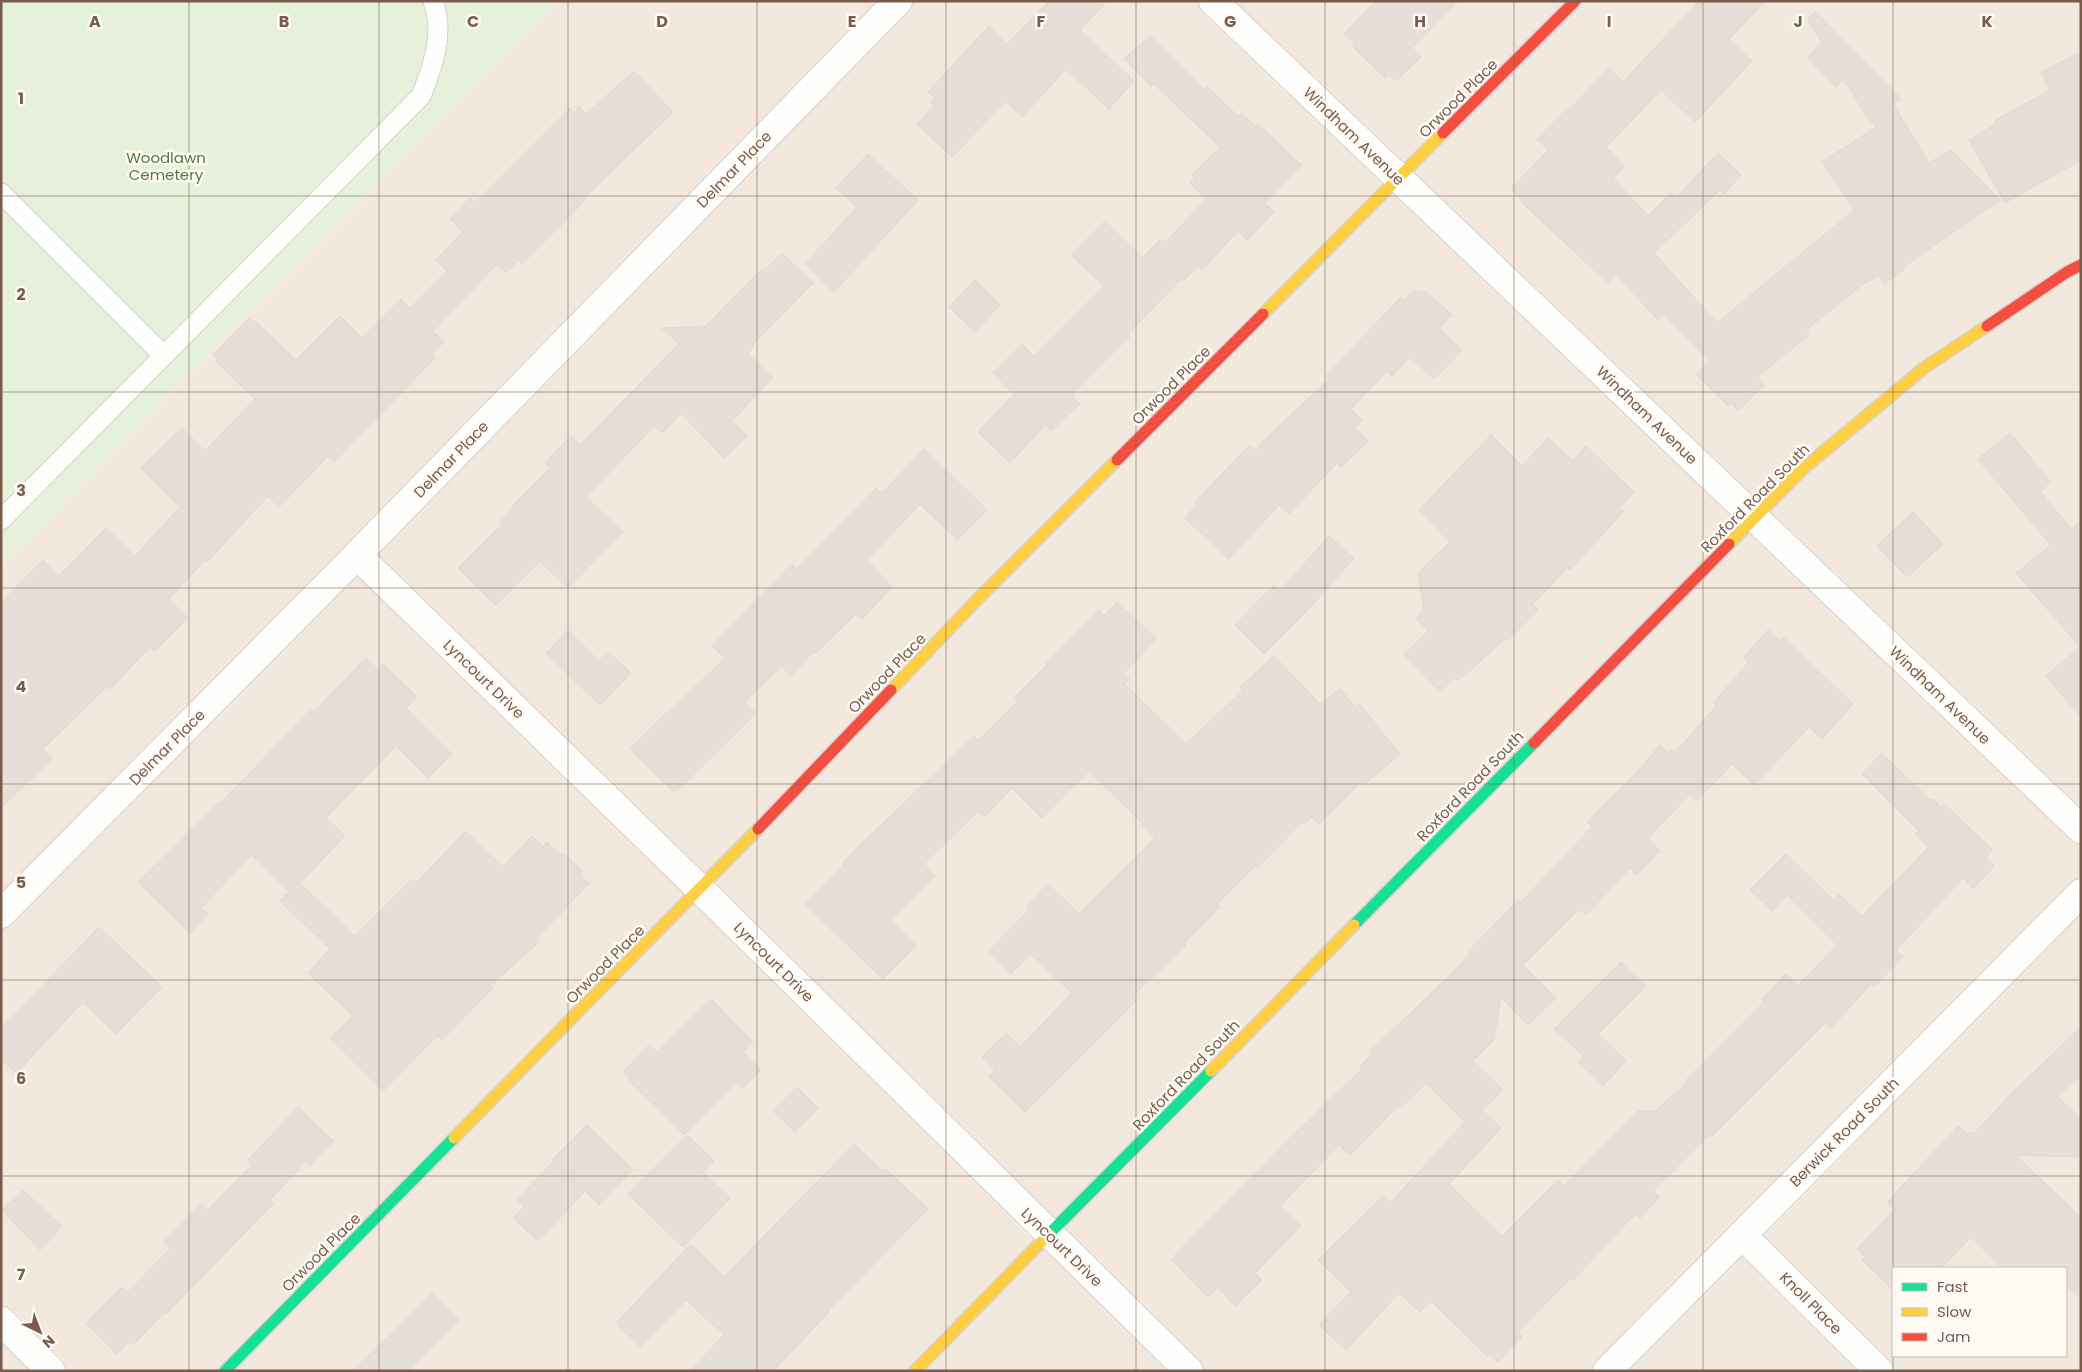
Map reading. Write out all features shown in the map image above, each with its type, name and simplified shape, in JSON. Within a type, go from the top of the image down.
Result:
[{"type":"street","name":"Delmar Place","points":[[1,914],[357,555],[898,1]]},
{"type":"street","name":"Windham Avenue","points":[[1213,1],[2081,830]]},
{"type":"street","name":"Orwood Place","points":[[225,1371],[700,889],[974,603],[1575,1]]},
{"type":"street","name":"Roxford Road South","points":[[915,1371],[1804,468],[1924,368],[2067,272],[2081,265]]},
{"type":"street","name":"Lyncourt Drive","points":[[357,555],[700,889],[1189,1371]]},
{"type":"street","name":"Berwick Road South","points":[[1607,1371],[2081,893]]},
{"type":"street","name":"Knoll Place","points":[[1742,1235],[1879,1371]]},
{"type":"street","points":[[1,1321],[51,1371]]},
{"type":"lane","points":[[1,520],[421,96],[435,61],[438,15],[433,1]]},
{"type":"lane","points":[[1,193],[164,356]]},
{"type":"shaded area","points":[[559,1],[2081,1],[2081,1371],[1,1371],[1,567]]},
{"type":"green space","name":"Woodlawn Cemetery","points":[[1,1],[559,1],[1,567]]},
{"type":"building","points":[[1049,1],[1107,1],[1080,30],[1134,81],[1109,109],[1066,69],[1022,117],[1006,101],[952,157],[917,124],[934,106],[931,102],[935,98],[928,92],[989,26],[1007,44]]},
{"type":"building","points":[[1376,1],[1458,1],[1412,48],[1421,57],[1396,81],[1389,74],[1385,78],[1353,47],[1355,44],[1344,34]]},
{"type":"building","points":[[1699,1],[1766,1],[1729,39],[1752,61],[1695,122],[1661,90],[1606,147],[1625,166],[1613,178],[1648,216],[1671,193],[1676,198],[1718,153],[1741,175],[1724,194],[1720,190],[1654,253],[1717,323],[1854,210],[1822,162],[1876,127],[1869,120],[1844,79],[1836,87],[1807,58],[1822,43],[1807,18],[1816,12],[1901,99],[1893,104],[1929,163],[1951,150],[2000,200],[1903,267],[1905,269],[1884,284],[1878,275],[1866,282],[1805,331],[1809,335],[1757,377],[1764,385],[1738,411],[1731,403],[1728,406],[1696,374],[1710,361],[1664,315],[1658,320],[1616,274],[1608,283],[1521,202],[1522,200],[1511,189],[1548,150],[1537,139],[1568,108],[1569,110],[1609,68],[1623,82]]},
{"type":"building","points":[[1150,36],[1205,90],[1207,87],[1238,116],[1241,113],[1256,127],[1258,124],[1301,165],[1265,203],[1274,212],[1247,240],[1238,231],[1202,270],[1198,266],[1183,281],[1181,279],[1128,334],[1130,336],[1072,394],[1075,396],[1073,398],[1080,404],[1051,431],[1045,425],[1010,463],[978,432],[1014,394],[993,373],[1022,344],[1034,356],[1104,286],[1071,255],[1105,221],[1142,258],[1161,239],[1165,243],[1206,199],[1190,183],[1195,178],[1192,175],[1220,147],[1153,83],[1151,86],[1124,59]]},
{"type":"building","points":[[2081,52],[2081,160],[2005,203],[1969,140],[1996,124],[1994,121],[2050,90],[2041,72]]},
{"type":"building","points":[[634,71],[673,112],[584,198],[575,211],[522,264],[519,260],[506,273],[497,264],[433,331],[444,342],[431,355],[435,358],[334,462],[328,456],[279,507],[268,496],[207,562],[205,560],[169,599],[188,618],[155,651],[150,647],[110,689],[107,686],[43,749],[52,759],[1,808],[1,603],[43,560],[59,576],[106,528],[135,556],[180,507],[141,468],[182,428],[205,451],[255,399],[216,361],[218,359],[213,355],[249,318],[254,323],[255,321],[296,360],[340,316],[362,338],[401,299],[410,308],[447,271],[436,260],[463,232],[450,219],[470,198],[475,203],[570,108],[574,113],[579,107],[586,114]]},
{"type":"building","points":[[868,154],[918,200],[834,292],[805,264],[857,207],[836,188]]},
{"type":"building","points":[[782,253],[813,283],[752,345],[754,346],[748,353],[773,377],[732,421],[747,436],[724,458],[681,413],[662,433],[654,426],[586,497],[623,532],[568,588],[540,561],[496,605],[492,602],[458,568],[502,524],[500,522],[512,509],[511,507],[550,468],[545,463],[571,436],[580,445],[679,344],[662,328],[706,326],[762,269],[764,271]]},
{"type":"building","points":[[975,280],[1000,305],[975,332],[949,307]]},
{"type":"building","points":[[1412,292],[1426,292],[1452,315],[1439,328],[1462,350],[1434,379],[1410,357],[1392,376],[1387,371],[1351,409],[1362,420],[1355,428],[1368,441],[1341,467],[1337,463],[1289,514],[1279,505],[1229,559],[1185,518],[1197,504],[1195,502],[1250,445],[1257,452],[1262,442],[1329,379],[1326,376],[1401,297],[1404,300]]},
{"type":"building","points":[[2010,433],[2051,482],[2040,491],[2071,529],[2081,521],[2081,717],[2046,676],[2080,647],[2016,573],[2051,545],[1978,459]]},
{"type":"building","points":[[1491,435],[1522,466],[1548,438],[1573,461],[1586,446],[1634,492],[1619,508],[1624,511],[1570,570],[1568,567],[1533,604],[1538,610],[1508,640],[1506,638],[1458,681],[1455,677],[1440,692],[1404,655],[1428,631],[1416,619],[1424,610],[1418,573],[1450,542],[1419,510]]},
{"type":"building","points":[[924,449],[987,510],[957,540],[920,504],[867,560],[892,587],[862,619],[856,614],[815,654],[813,652],[791,676],[781,666],[745,702],[756,713],[675,793],[630,749],[725,658],[712,646],[792,564],[797,569],[876,488],[882,493]]},
{"type":"building","points":[[1913,512],[1943,544],[1907,577],[1877,546]]},
{"type":"building","points":[[1329,536],[1354,558],[1304,614],[1264,654],[1235,625],[1274,585],[1280,591]]},
{"type":"building","points":[[1117,602],[1156,639],[1123,674],[1129,679],[1125,684],[1186,744],[1243,690],[1240,687],[1274,656],[1320,704],[1340,689],[1355,707],[1359,704],[1400,754],[1365,784],[1362,781],[1319,824],[1311,817],[1304,824],[1302,822],[1257,868],[1255,866],[1217,904],[1220,907],[1184,943],[1186,945],[1132,997],[1136,1001],[1025,1112],[989,1077],[995,1070],[982,1057],[1006,1033],[1020,1047],[1072,993],[1030,954],[1011,974],[989,951],[1029,910],[1026,907],[1048,884],[1079,914],[1155,838],[1089,771],[1042,818],[1012,788],[984,817],[978,811],[924,864],[935,876],[891,920],[916,946],[883,979],[805,904],[843,866],[842,864],[858,847],[974,736],[979,740],[1017,702],[1014,698],[1099,610],[1104,616]]},
{"type":"building","points":[[568,630],[599,661],[608,652],[631,673],[600,705],[546,653]]},
{"type":"building","points":[[1768,630],[1780,641],[1783,637],[1853,704],[1822,739],[1809,727],[1754,785],[1732,764],[1697,801],[1690,794],[1648,838],[1660,851],[1636,875],[1630,868],[1586,915],[1579,909],[1523,965],[1556,998],[1528,1025],[1501,997],[1494,1040],[1473,1061],[1503,1090],[1482,1110],[1501,1128],[1449,1184],[1502,1236],[1558,1180],[1564,1186],[1638,1111],[1655,1111],[1688,1082],[1686,1080],[1764,1002],[1761,1000],[1786,974],[1798,986],[1837,945],[1787,895],[1772,911],[1750,890],[1786,854],[1833,900],[1839,894],[1862,916],[1929,847],[1915,834],[1919,831],[1862,774],[1882,753],[1930,800],[1932,798],[1941,807],[1944,804],[1993,850],[1986,858],[1994,866],[1973,889],[1963,878],[1896,950],[1903,957],[1874,987],[1871,984],[1831,1028],[1825,1023],[1711,1137],[1709,1135],[1653,1191],[1660,1197],[1640,1218],[1635,1214],[1573,1280],[1571,1278],[1517,1333],[1522,1337],[1498,1362],[1490,1354],[1487,1356],[1431,1301],[1420,1312],[1399,1293],[1346,1350],[1319,1325],[1351,1292],[1318,1260],[1383,1196],[1390,1203],[1465,1122],[1426,1083],[1400,1108],[1398,1106],[1350,1155],[1339,1145],[1280,1206],[1301,1226],[1255,1273],[1262,1280],[1235,1306],[1218,1287],[1208,1297],[1172,1260],[1176,1254],[1291,1137],[1362,1069],[1360,1066],[1372,1054],[1369,1051],[1470,955],[1468,952],[1518,900],[1521,902],[1592,827],[1587,822],[1638,771],[1660,745],[1668,753],[1671,749],[1675,753],[1716,706],[1713,703],[1748,663],[1743,658]]},
{"type":"building","points":[[366,658],[378,670],[383,664],[417,697],[406,708],[452,754],[428,778],[396,746],[326,818],[345,836],[300,883],[355,936],[412,879],[416,883],[466,831],[503,867],[532,836],[543,847],[547,842],[561,855],[564,854],[583,872],[580,875],[589,883],[536,939],[539,942],[490,986],[493,988],[442,1040],[437,1036],[383,1091],[330,1038],[353,1016],[308,973],[330,949],[280,901],[289,891],[251,855],[201,908],[208,914],[190,933],[138,882],[219,802],[220,804],[311,709],[314,712]]},
{"type":"building","points":[[99,927],[162,987],[116,1034],[83,1002],[16,1073],[1,1059],[1,1029]]},
{"type":"building","points":[[1621,962],[1646,986],[1598,1034],[1626,1061],[1603,1086],[1578,1062],[1584,1056],[1554,1029]]},
{"type":"building","points":[[711,999],[753,1042],[743,1052],[761,1070],[742,1088],[736,1082],[684,1135],[628,1080],[630,1079],[623,1072],[649,1045],[657,1052]]},
{"type":"building","points":[[2081,1027],[2081,1075],[2058,1097],[2081,1119],[2081,1157],[2015,1155],[2081,1217],[2081,1297],[2067,1287],[2067,1267],[2001,1267],[1971,1237],[1942,1267],[1892,1267],[1892,1289],[1862,1260],[1865,1257],[1857,1249],[1892,1213],[1894,1209],[1887,1202],[1958,1126],[1967,1134],[1970,1132],[1973,1135],[2014,1091]]},
{"type":"building","points":[[797,1087],[818,1108],[795,1132],[773,1111]]},
{"type":"building","points":[[298,1107],[333,1141],[310,1165],[306,1161],[270,1200],[273,1204],[166,1314],[164,1313],[133,1345],[129,1341],[117,1354],[86,1323],[122,1287],[128,1292],[171,1248],[164,1242],[201,1204],[207,1211],[252,1165],[247,1161]]},
{"type":"building","points":[[587,1125],[633,1170],[599,1205],[585,1191],[538,1241],[513,1218],[524,1207],[517,1200],[554,1161],[552,1160]]},
{"type":"building","points":[[687,1135],[714,1161],[703,1172],[730,1198],[683,1247],[628,1194]]},
{"type":"building","points":[[854,1144],[882,1171],[885,1168],[928,1209],[828,1311],[773,1371],[690,1371],[724,1335],[686,1300],[640,1347],[619,1327],[617,1322],[691,1244],[724,1277]]},
{"type":"building","points":[[23,1190],[61,1225],[54,1236],[40,1250],[2,1210]]},
{"type":"building","points":[[432,1293],[459,1320],[408,1371],[353,1371]]},
{"type":"traffic: fast","points":[[1354,925],[1534,743]]},
{"type":"traffic: fast","points":[[1049,1234],[1211,1071]]},
{"type":"traffic: fast","points":[[225,1371],[454,1138]]},
{"type":"traffic: slow","points":[[1263,314],[1443,133]]},
{"type":"traffic: slow","points":[[1729,544],[1804,468],[1924,368],[1987,326]]},
{"type":"traffic: slow","points":[[891,690],[974,603],[1117,460]]},
{"type":"traffic: slow","points":[[454,1138],[758,829]]},
{"type":"traffic: slow","points":[[1211,1071],[1354,925]]},
{"type":"traffic: slow","points":[[915,1371],[1049,1234]]},
{"type":"traffic: jam","points":[[1443,133],[1575,1]]},
{"type":"traffic: jam","points":[[1987,326],[2067,272],[2081,265]]},
{"type":"traffic: jam","points":[[1117,460],[1263,314]]},
{"type":"traffic: jam","points":[[1534,743],[1729,544]]},
{"type":"traffic: jam","points":[[758,829],[891,690]]}]
